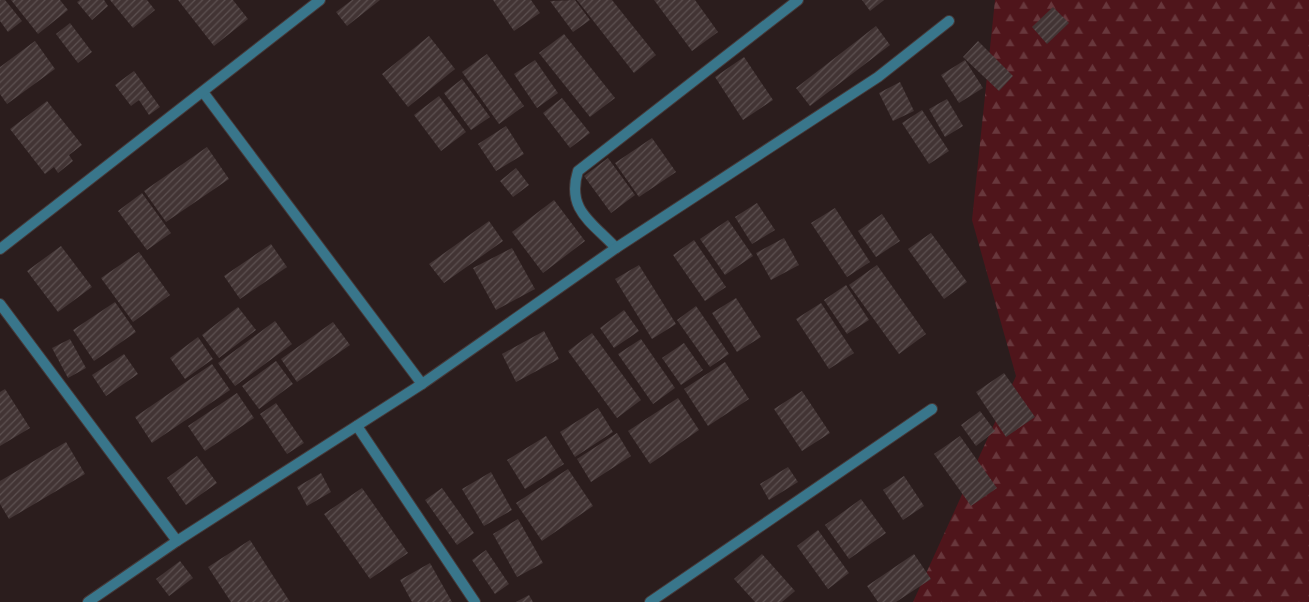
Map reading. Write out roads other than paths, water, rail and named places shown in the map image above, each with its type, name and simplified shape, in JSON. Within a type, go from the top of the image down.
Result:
[{"type":"street","points":[[0,249],[320,0]]},
{"type":"street","points":[[616,248],[576,205],[573,186],[578,172],[798,0]]},
{"type":"street","points":[[88,602],[176,541],[422,384],[616,248],[878,77],[949,21]]},
{"type":"street","points":[[203,92],[422,384]]},
{"type":"street","points":[[0,304],[176,541]]},
{"type":"street","points":[[650,602],[932,409]]},
{"type":"street","points":[[357,426],[475,602]]}]
